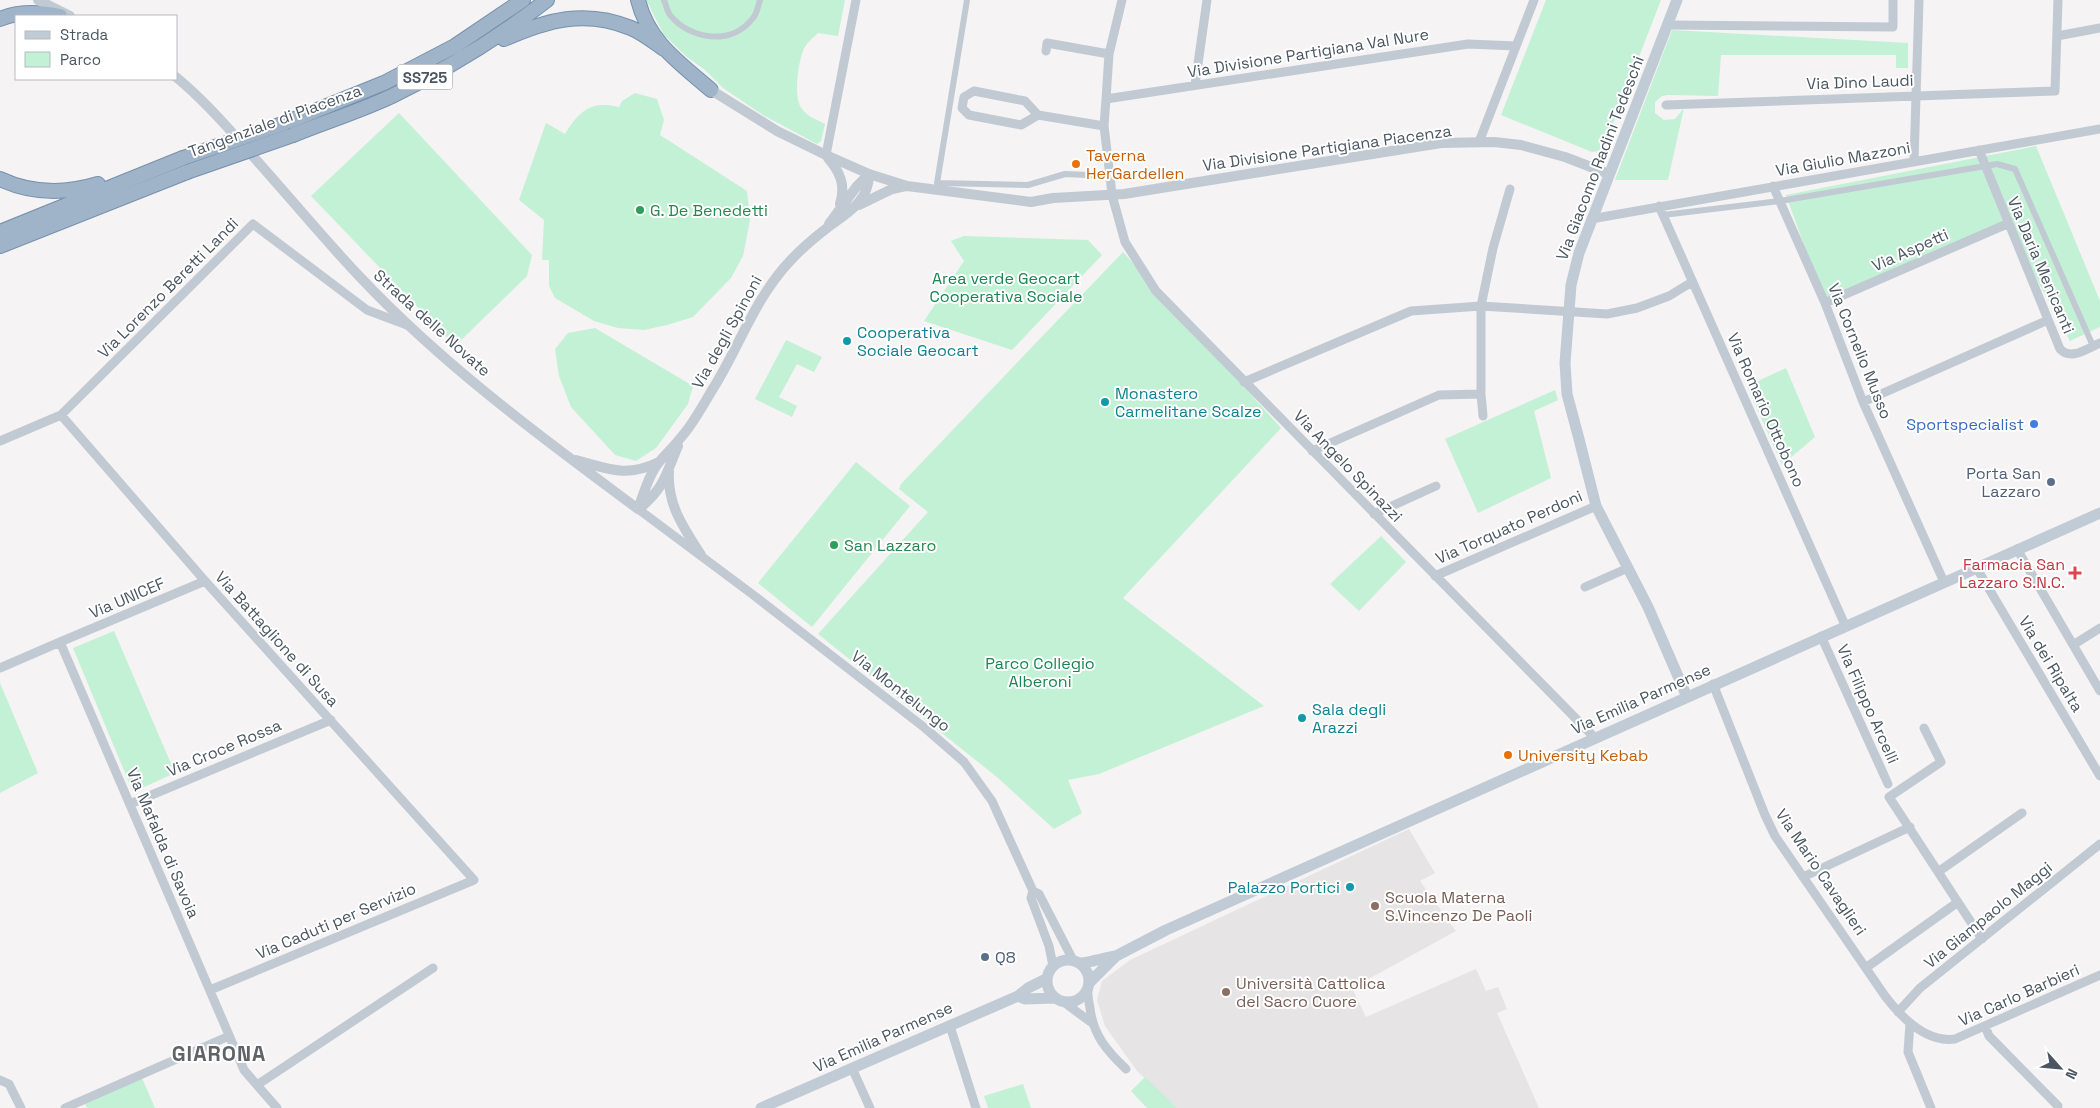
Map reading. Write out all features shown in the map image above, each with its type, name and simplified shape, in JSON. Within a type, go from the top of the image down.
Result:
[{"type":"highway","name":"Tangenziale di Piacenza","points":[[0,246],[187,172],[289,129],[456,46],[523,0]]},
{"type":"highway","name":"Tangenziale di Piacenza","points":[[0,232],[182,158],[289,129],[392,96],[464,56],[526,17],[547,0]]},
{"type":"highway","points":[[638,0],[649,30],[664,49]]},
{"type":"highway","points":[[0,19],[7,16],[37,12],[54,15]]},
{"type":"highway","points":[[464,56],[543,23],[570,17],[605,19],[632,29],[664,49],[711,90]]},
{"type":"highway","points":[[0,179],[14,185],[49,192],[82,188],[182,158]]},
{"type":"main road","name":"Via Giacomo Radini Tedeschi","points":[[1678,0],[1591,219],[1574,270],[1568,312],[1565,363],[1568,394],[1596,506],[1648,607],[1687,697]]},
{"type":"main road","name":"Via Emilia Parmense","points":[[1053,966],[1062,960],[1076,962],[1116,956],[1170,929],[1594,737],[2100,512]]},
{"type":"main road","name":"Via Emilia Parmense","points":[[1018,996],[1025,999],[1071,1003],[1082,998],[1089,985],[1116,956]]},
{"type":"main road","points":[[1076,962],[1087,971],[1089,985]]},
{"type":"main road","points":[[1053,966],[1046,979],[1048,989],[1060,1001]]},
{"type":"main road","name":"Via Emilia Parmense","points":[[761,1108],[1018,996],[1028,988],[1046,979]]},
{"type":"street","points":[[38,0],[68,15]]},
{"type":"street","points":[[664,0],[670,14],[685,29],[703,36],[722,37],[740,30],[754,18],[760,0]]},
{"type":"street","points":[[838,209],[843,194],[842,180],[838,170],[826,155],[856,0]]},
{"type":"street","points":[[967,0],[937,183],[1028,185],[1065,174],[1110,176]]},
{"type":"street","name":"Via Angelo Spinazzi","points":[[1122,0],[1109,54],[1104,126],[1112,195],[1125,242],[1156,291],[1594,737]]},
{"type":"street","points":[[1195,85],[1207,0]]},
{"type":"street","points":[[1479,142],[1534,0]]},
{"type":"street","points":[[1668,25],[1893,27],[1893,0]]},
{"type":"street","points":[[1914,162],[1919,0]]},
{"type":"street","points":[[2058,0],[2057,36],[2100,28],[2100,33]]},
{"type":"street","name":"Via Dino Laudi","points":[[1666,105],[2055,91],[2057,36]]},
{"type":"street","points":[[1046,51],[1047,43],[1109,54]]},
{"type":"street","name":"Via Divisione Partigiana Val Nure","points":[[1106,98],[1468,44],[1516,46]]},
{"type":"street","name":"Strada delle Novate","points":[[178,80],[193,91],[222,121],[359,277],[447,361],[569,458],[701,555]]},
{"type":"street","name":"Via Divisione Partigiana Piacenza","points":[[711,90],[777,131],[869,174],[907,186],[1031,202],[1053,198],[1112,195],[1441,143],[1479,142],[1521,145],[1565,157],[1609,174]]},
{"type":"street","points":[[1038,115],[1020,125],[969,115],[962,108],[964,97],[974,91],[1025,101],[1038,115],[1104,126]]},
{"type":"street","name":"Via Giulio Mazzoni","points":[[1591,219],[2100,129]]},
{"type":"street","name":"Via Daria Menicanti","points":[[1979,150],[2007,224],[2063,352],[2073,355],[2096,344]]},
{"type":"street","points":[[1663,216],[1780,201],[1997,164],[2015,169],[2096,344]]},
{"type":"street","name":"Via degli Spinoni","points":[[638,509],[649,480],[659,462],[684,434],[715,386],[759,300],[771,282],[792,259],[826,229],[856,207],[866,193],[869,184],[869,174]]},
{"type":"street","name":"Via degli Spinoni","points":[[826,229],[838,209],[869,174]]},
{"type":"street","points":[[856,207],[892,189],[907,186]]},
{"type":"street","name":"Via Cornelio Musso","points":[[1773,186],[1825,303],[1863,402],[1944,582]]},
{"type":"street","points":[[1483,416],[1481,394],[1481,306],[1493,248],[1510,189]]},
{"type":"street","name":"Via Romario Ottobono","points":[[1659,206],[1846,625]]},
{"type":"street","name":"Via Lorenzo Beretti Landi","points":[[0,441],[61,415],[253,224],[367,310],[408,325]]},
{"type":"street","name":"Via Aspetti","points":[[1825,303],[2007,224]]},
{"type":"street","points":[[1244,382],[1411,311],[1481,306],[1608,314],[1637,308],[1669,296],[1692,282]]},
{"type":"street","points":[[1863,402],[2048,320]]},
{"type":"street","points":[[1312,451],[1439,394],[1481,394]]},
{"type":"street","name":"Via Battaglione di Susa","points":[[61,415],[205,581],[474,880]]},
{"type":"street","name":"Via degli Spinoni","points":[[638,509],[652,498],[669,472],[684,434]]},
{"type":"street","points":[[569,458],[617,472],[643,470],[659,462]]},
{"type":"street","points":[[669,472],[668,485],[671,501],[678,518],[701,555]]},
{"type":"street","points":[[1374,514],[1436,486]]},
{"type":"street","name":"Via Torquato Perdoni","points":[[1435,576],[1596,506]]},
{"type":"street","points":[[2017,549],[2100,691]]},
{"type":"street","name":"Via Montelungo","points":[[701,555],[925,728],[964,762],[992,800],[1033,891],[1038,894],[1076,962]]},
{"type":"street","name":"Via dei Ripalta","points":[[1976,567],[2100,776]]},
{"type":"street","points":[[1585,587],[1628,568]]},
{"type":"street","name":"Via UNICEF","points":[[60,642],[205,581]]},
{"type":"street","points":[[2073,645],[2100,628]]},
{"type":"street","name":"Via Filippo Arcelli","points":[[1821,636],[1888,784]]},
{"type":"street","points":[[0,668],[60,642]]},
{"type":"street","name":"Via Mafalda di Savoia","points":[[60,642],[244,1070],[277,1108]]},
{"type":"street","name":"Via Mario Cavaglieri","points":[[1713,684],[1775,836],[1898,1012]]},
{"type":"street","name":"Via Croce Rossa","points":[[130,804],[331,720]]},
{"type":"street","points":[[1924,728],[1941,762],[1889,796],[1982,939]]},
{"type":"street","points":[[1938,872],[2022,813]]},
{"type":"street","points":[[1803,876],[1910,827]]},
{"type":"street","name":"Via Giampaolo Maggi","points":[[1898,1012],[1920,988],[2100,844]]},
{"type":"street","name":"Via Caduti per Servizio","points":[[210,990],[474,880]]},
{"type":"street","name":"Via Montelungo","points":[[1033,891],[1031,898],[1049,946],[1053,966]]},
{"type":"street","points":[[1867,967],[1958,902]]},
{"type":"street","points":[[257,1085],[433,968]]},
{"type":"street","name":"Via Carlo Barbieri","points":[[1898,1012],[1910,1023],[1930,1035],[1947,1040],[1955,1039],[2100,975]]},
{"type":"street","points":[[1089,985],[1092,1023],[1105,1048],[1126,1069]]},
{"type":"street","points":[[1060,1001],[1092,1023]]},
{"type":"street","points":[[1910,1023],[1908,1052],[1931,1108]]},
{"type":"street","points":[[950,1026],[976,1108]]},
{"type":"street","points":[[1986,1026],[1990,1036],[2058,1106]]},
{"type":"street","points":[[65,1108],[79,1105],[229,1036]]},
{"type":"street","points":[[852,1068],[870,1108]]},
{"type":"street","points":[[0,1080],[9,1084],[21,1108]]},
{"type":"shaded area","name":"Università Cattolica del Sacro Cuore","points":[[1409,829],[1435,873],[1420,881],[1456,931],[1352,988],[1366,1017],[1476,969],[1486,991],[1498,987],[1507,1009],[1497,1013],[1539,1108],[1177,1108],[1137,1071],[1105,1026],[1097,1000],[1102,981],[1130,960]]},
{"type":"green space","points":[[646,0],[845,0],[838,36],[818,33],[805,46],[799,64],[797,89],[799,104],[807,114],[825,124],[821,141],[817,144],[763,115],[723,88],[664,35]]},
{"type":"green space","points":[[1546,0],[1661,0],[1604,147],[1598,151],[1592,152],[1501,115]]},
{"type":"green space","points":[[1672,30],[1908,43],[1908,68],[1896,68],[1896,55],[1721,55],[1718,96],[1668,95],[1662,96],[1655,102],[1655,113],[1664,120],[1675,119],[1684,108],[1668,180],[1615,180]]},
{"type":"green space","name":"G. De Benedetti","points":[[635,93],[657,99],[664,120],[660,135],[747,191],[750,220],[743,256],[731,278],[693,317],[644,330],[618,328],[594,321],[555,298],[549,286],[549,260],[542,260],[544,220],[519,200],[546,123],[565,134],[575,119],[587,109],[601,105],[619,107],[622,101]]},
{"type":"green space","points":[[399,113],[532,255],[527,276],[455,346],[311,196]]},
{"type":"green space","points":[[2036,146],[2100,301],[2100,327],[2070,341],[2007,224],[1825,303],[1786,195]]},
{"type":"green space","name":"Area verde Geocart Cooperativa Sociale","points":[[964,236],[1088,240],[1102,255],[1012,350],[924,321],[964,261],[951,241]]},
{"type":"green space","name":"Parco Collegio Alberoni","points":[[1123,252],[1281,428],[1123,598],[1264,706],[1099,774],[1068,780],[1082,813],[1054,829],[998,778],[818,634],[928,512],[899,489],[901,484]]},
{"type":"green space","points":[[595,328],[693,386],[688,404],[656,448],[636,461],[615,455],[571,407],[559,376],[555,349],[568,333]]},
{"type":"green space","points":[[786,340],[822,357],[814,372],[797,364],[779,397],[797,406],[792,417],[755,399]]},
{"type":"green space","points":[[1786,368],[1815,437],[1782,465],[1747,386]]},
{"type":"green space","points":[[1555,390],[1558,400],[1534,411],[1551,478],[1478,513],[1445,439]]},
{"type":"green space","name":"San Lazzaro","points":[[856,462],[910,506],[812,627],[758,583]]},
{"type":"green space","points":[[1381,536],[1406,562],[1359,611],[1330,584]]},
{"type":"green space","points":[[114,631],[175,773],[133,792],[73,648]]},
{"type":"green space","points":[[0,683],[38,773],[0,793]]},
{"type":"green space","points":[[1145,1077],[1177,1108],[1147,1108],[1131,1091]]},
{"type":"green space","points":[[142,1078],[155,1108],[87,1108],[83,1100]]},
{"type":"green space","points":[[1023,1084],[1031,1108],[988,1108],[984,1096]]},
{"type":"place","name":"Taverna HerGardellen","points":[[1076,164]]},
{"type":"place","name":"G. De Benedetti","points":[[640,210]]},
{"type":"place","name":"Cooperativa Sociale Geocart","points":[[847,341]]},
{"type":"place","name":"Monastero Carmelitane Scalze","points":[[1105,402]]},
{"type":"place","name":"Sportspecialist","points":[[2034,424]]},
{"type":"place","name":"Porta San Lazzaro","points":[[2051,482]]},
{"type":"place","name":"San Lazzaro","points":[[834,545]]},
{"type":"place","name":"Farmacia San Lazzaro S.N.C.","points":[[2075,573]]},
{"type":"place","name":"Sala degli Arazzi","points":[[1302,718]]},
{"type":"place","name":"University Kebab","points":[[1508,755]]},
{"type":"place","name":"Palazzo Portici","points":[[1350,887]]},
{"type":"place","name":"Scuola Materna S.Vincenzo De Paoli","points":[[1375,906]]},
{"type":"place","name":"Q8","points":[[985,957]]},
{"type":"place","name":"Università Cattolica del Sacro Cuore","points":[[1226,992]]},
{"type":"district","name":"GIARONA","points":[[219,1053]]}]
